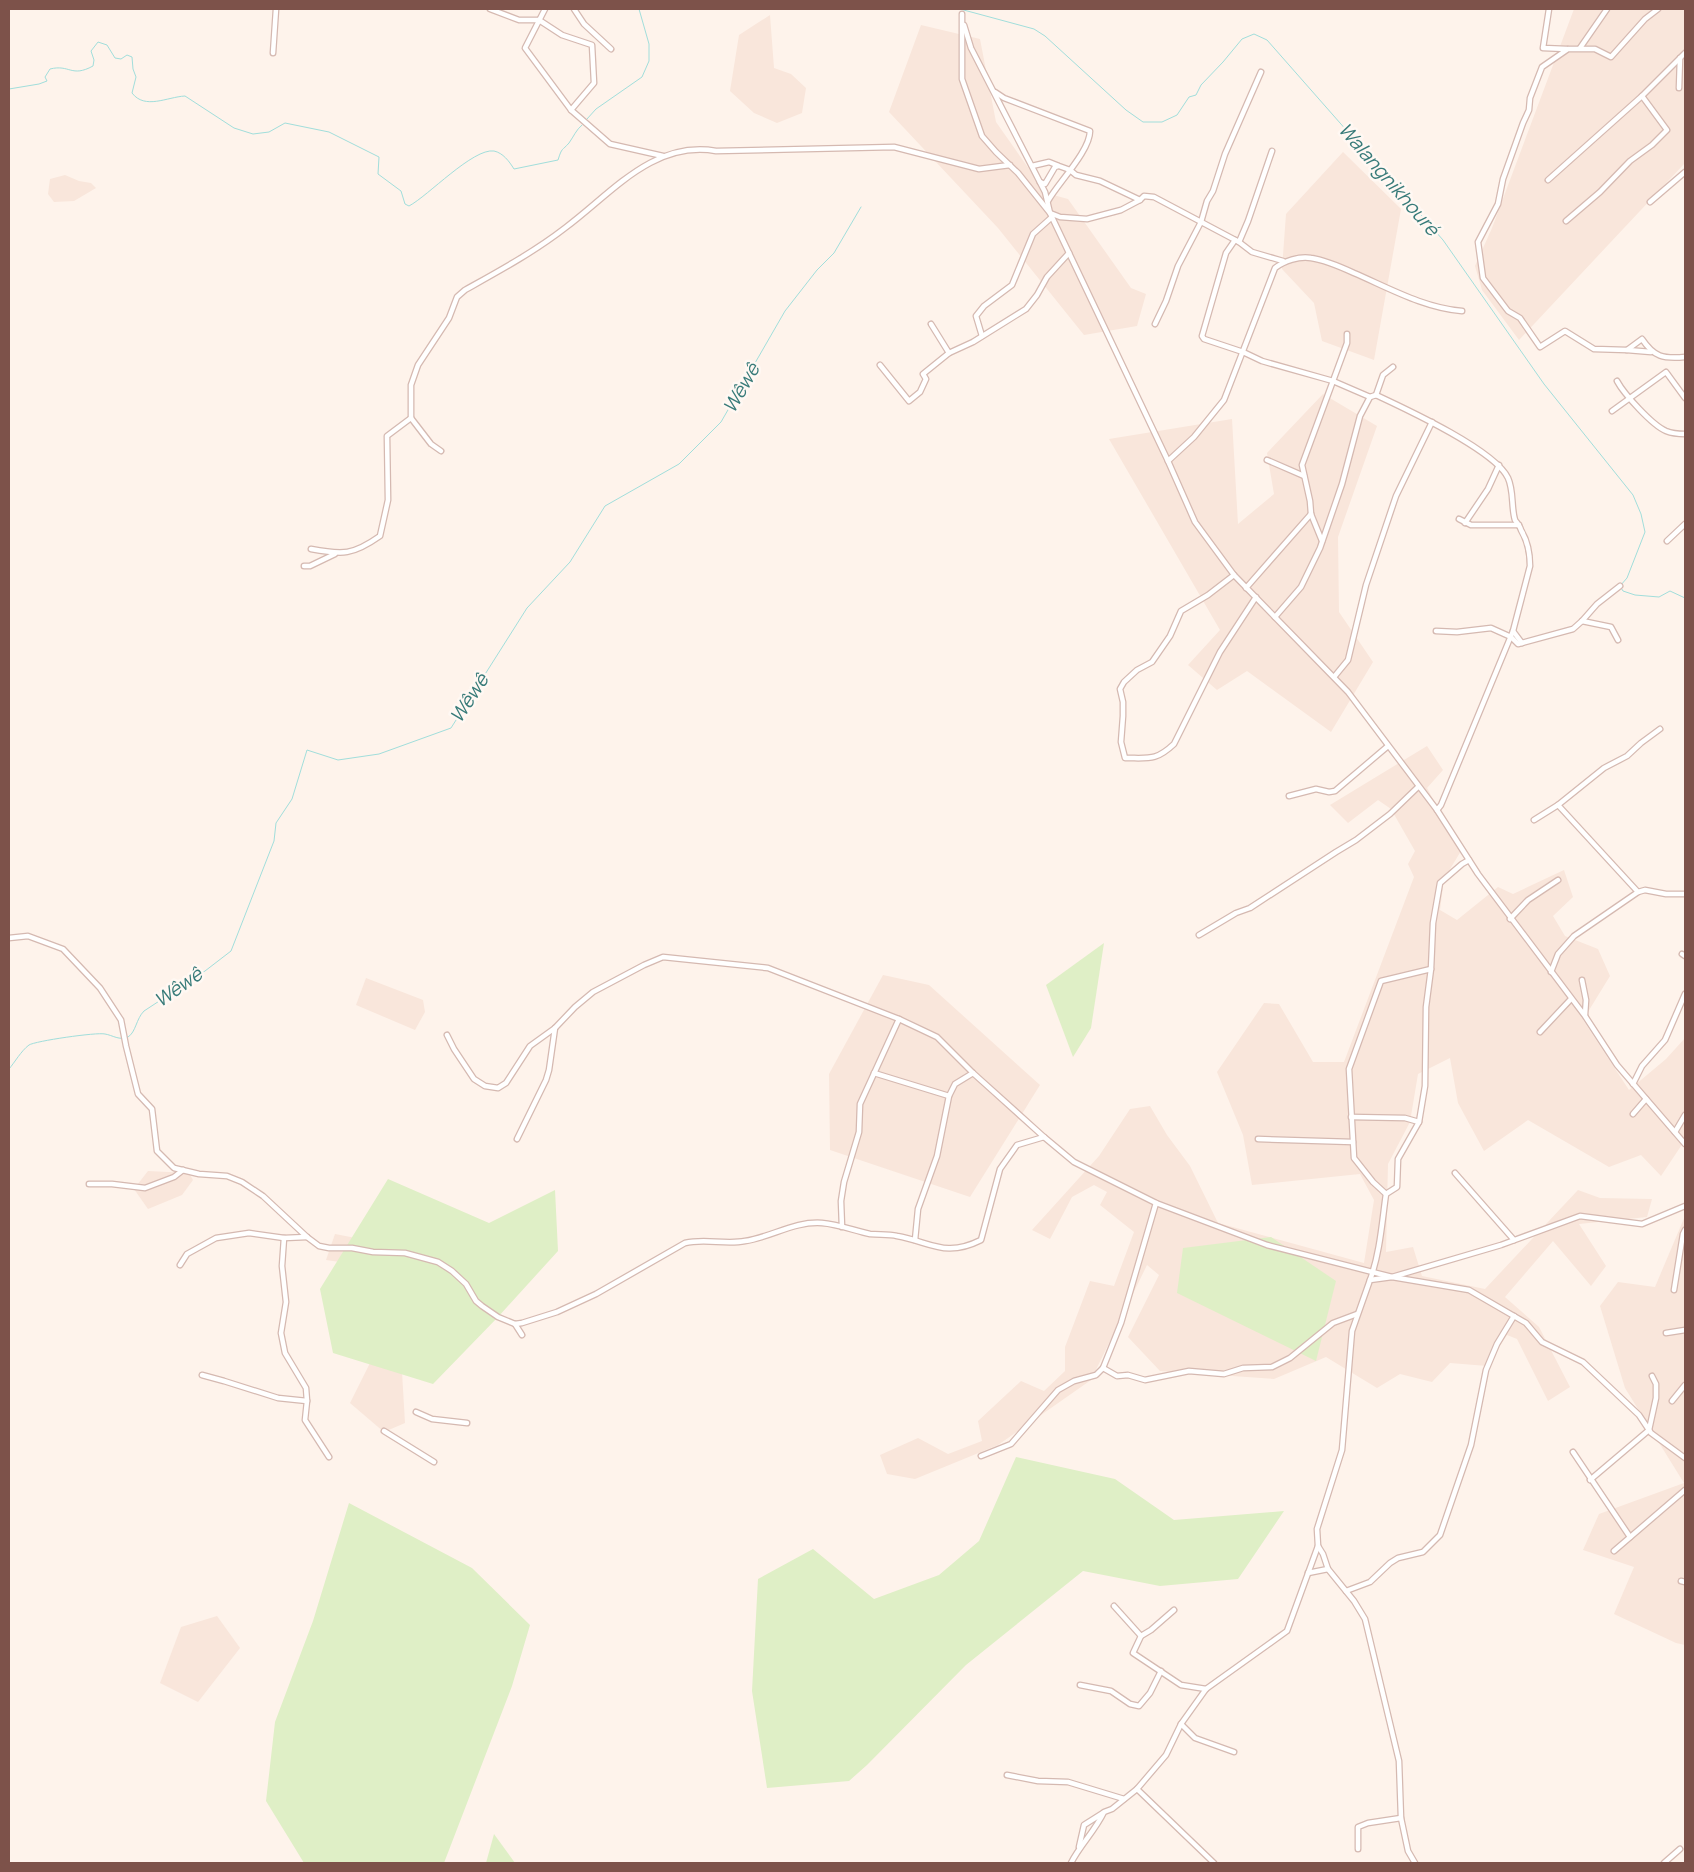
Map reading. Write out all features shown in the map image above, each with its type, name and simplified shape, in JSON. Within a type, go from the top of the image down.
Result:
[{"type":"street","points":[[273,53],[276,9]]},
{"type":"street","points":[[490,9],[519,20],[539,20],[562,35],[592,45],[594,83],[571,110]]},
{"type":"street","points":[[545,9],[526,48],[571,110],[610,144],[663,156]]},
{"type":"street","points":[[574,9],[584,24],[611,49]]},
{"type":"street","points":[[1549,9],[1543,48],[1595,49],[1611,57],[1645,19],[1658,9]]},
{"type":"street","points":[[1580,48],[1606,9]]},
{"type":"street","points":[[1051,215],[1048,201],[1040,182],[971,48],[962,14],[962,79],[982,136],[1018,173],[1051,215],[1168,460],[1195,522],[1234,575],[1348,692],[1437,810],[1510,919],[1584,1016],[1617,1065],[1685,1144]]},
{"type":"street","points":[[1568,49],[1542,67],[1539,72],[1530,98],[1529,110],[1502,179],[1498,204],[1478,242],[1483,278],[1508,311],[1520,318],[1540,347],[1565,331],[1594,349],[1651,352],[1673,358],[1685,357]]},
{"type":"street","points":[[1548,180],[1642,96],[1685,53]]},
{"type":"street","points":[[1679,88],[1680,58]]},
{"type":"street","points":[[1155,324],[1166,301],[1178,266],[1201,222],[1225,154],[1261,72]]},
{"type":"street","points":[[994,92],[1004,98],[1090,131],[1090,136],[1070,170],[1048,201]]},
{"type":"street","points":[[1566,221],[1600,192],[1630,161],[1652,146],[1668,130],[1642,96]]},
{"type":"street","points":[[441,451],[431,444],[411,418],[412,386],[418,365],[449,318],[457,297],[465,290],[529,254],[634,173],[663,156],[699,148],[716,151],[894,147],[980,169],[1010,165]]},
{"type":"street","points":[[1272,151],[1248,221],[1237,241],[1226,253],[1202,336],[1204,339],[1243,352],[1262,361],[1333,382],[1370,396],[1376,395],[1432,422],[1487,456],[1498,465],[1508,479],[1516,521],[1522,530],[1530,556],[1530,566],[1511,637],[1437,810]]},
{"type":"street","points":[[1032,166],[1049,162],[1070,170],[1076,175],[1100,181],[1140,200]]},
{"type":"street","points":[[1040,182],[1045,184],[1055,167],[1059,166]]},
{"type":"street","points":[[1650,202],[1685,172]]},
{"type":"street","points":[[1051,215],[1087,219],[1121,210],[1144,196],[1154,197],[1237,241],[1252,252],[1283,261],[1309,258],[1340,267],[1427,305],[1447,310],[1462,311]]},
{"type":"street","points":[[982,336],[976,316],[984,306],[1012,285],[1033,234],[1051,215]]},
{"type":"street","points":[[880,365],[909,400],[924,387],[926,379],[923,374],[949,353],[973,342],[1026,309],[1037,295],[1047,277],[1069,253]]},
{"type":"street","points":[[1168,460],[1194,437],[1224,400],[1275,268],[1283,261]]},
{"type":"street","points":[[931,324],[949,353]]},
{"type":"street","points":[[1322,541],[1311,514],[1302,465],[1347,343],[1347,334]]},
{"type":"street","points":[[1627,350],[1642,339],[1651,352]]},
{"type":"street","points":[[1376,395],[1383,375],[1392,367]]},
{"type":"street","points":[[1612,411],[1666,372],[1685,398]]},
{"type":"street","points":[[1617,381],[1622,390],[1644,414],[1665,431],[1685,434]]},
{"type":"street","points":[[1275,617],[1301,587],[1322,541],[1342,484],[1360,416],[1370,396]]},
{"type":"street","points":[[304,566],[310,566],[335,554],[364,547],[380,536],[388,500],[387,436],[411,418]]},
{"type":"street","points":[[1334,677],[1348,660],[1366,585],[1396,496],[1432,422]]},
{"type":"street","points":[[1267,460],[1304,476]]},
{"type":"street","points":[[1465,522],[1488,489],[1498,465]]},
{"type":"street","points":[[1246,588],[1311,514]]},
{"type":"street","points":[[1459,519],[1471,525],[1518,525]]},
{"type":"street","points":[[1667,541],[1685,524]]},
{"type":"street","points":[[311,549],[335,554]]},
{"type":"street","points":[[1234,575],[1208,595],[1181,611],[1170,636],[1152,662],[1137,670],[1124,682],[1120,689],[1123,702],[1121,742],[1125,758],[1156,758],[1174,744],[1220,652],[1256,597]]},
{"type":"street","points":[[1436,631],[1457,632],[1491,628],[1511,637],[1518,644],[1572,628],[1582,621],[1597,604],[1620,586]]},
{"type":"street","points":[[1582,621],[1611,627],[1618,640]]},
{"type":"street","points":[[1513,631],[1522,643]]},
{"type":"street","points":[[1534,820],[1558,805],[1604,768],[1627,756],[1660,729]]},
{"type":"street","points":[[1289,796],[1316,789],[1328,792],[1335,791],[1388,746]]},
{"type":"street","points":[[1199,935],[1236,913],[1250,908],[1356,840],[1390,814],[1418,787]]},
{"type":"street","points":[[1558,805],[1638,892]]},
{"type":"street","points":[[1071,1863],[1078,1849],[1084,1825],[1112,1809],[1137,1789],[1166,1755],[1181,1724],[1206,1689],[1287,1631],[1318,1546],[1317,1529],[1342,1450],[1352,1331],[1373,1271],[1386,1194],[1397,1187],[1398,1159],[1419,1122],[1425,1086],[1426,1007],[1431,969],[1433,923],[1440,883],[1469,860]]},
{"type":"street","points":[[1510,919],[1528,900],[1558,880]]},
{"type":"street","points":[[1550,972],[1558,954],[1574,936],[1638,892],[1645,890],[1666,894],[1685,894]]},
{"type":"street","points":[[9,938],[28,936],[63,950],[100,988],[121,1020],[138,1094],[152,1109],[158,1151],[174,1168],[199,1174],[226,1176],[242,1182],[263,1196],[319,1246],[352,1248],[373,1252],[405,1253],[438,1262],[452,1271],[466,1284],[476,1301],[482,1306],[498,1317],[515,1324],[522,1324],[557,1312],[596,1294],[685,1243],[696,1240],[744,1242],[804,1224],[823,1223],[873,1234],[895,1235],[936,1248],[969,1246],[981,1240],[1000,1169],[1017,1144],[1044,1137]]},
{"type":"street","points":[[447,1035],[474,1079],[480,1084],[493,1088],[501,1087],[506,1083],[530,1046],[556,1028],[575,1007],[593,992],[630,971],[663,957],[768,968],[899,1019],[936,1036],[973,1073],[1074,1162],[1156,1204],[1267,1245],[1392,1277],[1469,1290],[1526,1323],[1542,1342],[1583,1362],[1639,1415],[1648,1430],[1685,1458]]},
{"type":"street","points":[[1386,1194],[1373,1182],[1354,1158],[1349,1069],[1381,981],[1431,969]]},
{"type":"street","points":[[1582,980],[1586,1000],[1584,1016]]},
{"type":"street","points":[[1634,1084],[1642,1066],[1665,1040],[1684,1001],[1685,994]]},
{"type":"street","points":[[1540,1032],[1571,999]]},
{"type":"street","points":[[842,1226],[841,1201],[859,1132],[860,1104],[899,1019]]},
{"type":"street","points":[[517,1139],[546,1080],[556,1028]]},
{"type":"street","points":[[874,1073],[949,1096]]},
{"type":"street","points":[[915,1240],[918,1209],[937,1156],[949,1096],[955,1084],[973,1073]]},
{"type":"street","points":[[1633,1114],[1646,1099]]},
{"type":"street","points":[[1675,1132],[1685,1115]]},
{"type":"street","points":[[1351,1117],[1405,1118],[1419,1122]]},
{"type":"street","points":[[1258,1139],[1353,1142]]},
{"type":"street","points":[[89,1184],[112,1184],[145,1188],[174,1177],[183,1170]]},
{"type":"street","points":[[1456,1173],[1514,1240]]},
{"type":"street","points":[[981,1456],[1011,1444],[1058,1390],[1074,1381],[1096,1375],[1104,1368],[1121,1323],[1156,1204]]},
{"type":"street","points":[[1370,1280],[1392,1277],[1514,1240],[1580,1216],[1642,1224],[1685,1206]]},
{"type":"street","points":[[1674,1290],[1685,1230]]},
{"type":"street","points":[[180,1265],[188,1254],[216,1238],[249,1233],[284,1238],[307,1237]]},
{"type":"street","points":[[284,1238],[282,1266],[286,1302],[281,1333],[285,1353],[306,1388],[305,1420],[329,1457]]},
{"type":"street","points":[[1104,1368],[1117,1376],[1128,1375],[1145,1380],[1189,1371],[1224,1374],[1243,1368],[1272,1367],[1290,1358],[1333,1323],[1357,1314]]},
{"type":"street","points":[[1346,1591],[1370,1582],[1398,1558],[1424,1552],[1440,1535],[1450,1512],[1472,1445],[1486,1370],[1497,1344],[1514,1316]]},
{"type":"street","points":[[515,1324],[522,1335]]},
{"type":"street","points":[[1666,1333],[1685,1330]]},
{"type":"street","points":[[202,1376],[224,1380],[278,1398],[307,1401]]},
{"type":"street","points":[[1590,1480],[1648,1430],[1656,1398],[1656,1384],[1652,1376]]},
{"type":"street","points":[[1672,1401],[1685,1385]]},
{"type":"street","points":[[416,1412],[432,1419],[467,1423]]},
{"type":"street","points":[[384,1431],[434,1462]]},
{"type":"street","points":[[1573,1452],[1630,1537]]},
{"type":"street","points":[[1614,1551],[1685,1490]]},
{"type":"street","points":[[1318,1546],[1328,1569],[1365,1619],[1399,1762],[1401,1818],[1408,1851],[1415,1863]]},
{"type":"street","points":[[1308,1573],[1328,1569]]},
{"type":"street","points":[[1114,1606],[1141,1636]]},
{"type":"street","points":[[1174,1610],[1141,1636],[1133,1654],[1181,1685],[1206,1689]]},
{"type":"street","points":[[1080,1685],[1111,1691],[1130,1704],[1138,1706],[1150,1693],[1161,1672]]},
{"type":"street","points":[[1181,1724],[1194,1738],[1234,1752]]},
{"type":"street","points":[[1007,1775],[1038,1781],[1068,1782],[1124,1800]]},
{"type":"street","points":[[1137,1789],[1214,1863]]},
{"type":"street","points":[[1078,1849],[1099,1824],[1104,1812]]},
{"type":"street","points":[[1358,1849],[1358,1827],[1368,1823],[1401,1818]]},
{"type":"street","points":[[1664,1863],[1680,1849]]},
{"type":"shaded area","points":[[1574,9],[1685,9],[1685,163],[1519,340],[1482,290],[1475,266],[1492,228]]},
{"type":"shaded area","points":[[770,15],[774,68],[791,74],[806,88],[802,113],[777,123],[754,113],[730,91],[739,35]]},
{"type":"shaded area","points":[[921,25],[980,39],[996,122],[1046,193],[1068,199],[1131,288],[1146,294],[1137,326],[1084,335],[998,228],[889,112]]},
{"type":"shaded area","points":[[1343,152],[1401,209],[1374,360],[1322,341],[1314,303],[1282,269],[1286,214]]},
{"type":"shaded area","points":[[65,175],[79,181],[91,183],[96,188],[74,201],[54,202],[48,194],[50,179]]},
{"type":"shaded area","points":[[1323,394],[1377,426],[1338,537],[1339,612],[1373,662],[1331,732],[1247,671],[1217,690],[1188,665],[1220,630],[1109,439],[1232,419],[1238,524],[1274,494],[1267,453]]},
{"type":"shaded area","points":[[1427,746],[1443,770],[1427,788],[1461,851],[1444,879],[1440,910],[1457,920],[1498,887],[1513,894],[1564,870],[1573,897],[1553,916],[1565,936],[1598,949],[1610,976],[1583,1020],[1629,1090],[1666,1059],[1685,1038],[1685,1140],[1661,1176],[1641,1155],[1609,1167],[1528,1120],[1484,1151],[1458,1103],[1450,1058],[1418,1074],[1410,1122],[1388,1164],[1386,1252],[1413,1247],[1422,1276],[1485,1289],[1578,1190],[1600,1198],[1652,1199],[1647,1217],[1579,1224],[1606,1266],[1591,1286],[1553,1241],[1505,1297],[1539,1327],[1570,1387],[1548,1401],[1517,1339],[1507,1335],[1487,1366],[1450,1363],[1432,1382],[1400,1374],[1377,1388],[1326,1357],[1274,1379],[1160,1371],[1128,1337],[1159,1275],[1147,1265],[1091,1380],[998,1445],[915,1479],[887,1474],[880,1455],[918,1438],[948,1454],[982,1441],[978,1421],[1021,1381],[1044,1391],[1065,1371],[1065,1347],[1090,1281],[1114,1286],[1134,1232],[1100,1205],[1107,1192],[1094,1185],[1072,1197],[1050,1239],[1032,1230],[1099,1156],[1130,1109],[1150,1106],[1167,1135],[1190,1166],[1218,1223],[1364,1263],[1374,1200],[1360,1174],[1252,1185],[1243,1135],[1217,1072],[1264,1003],[1279,1004],[1313,1062],[1344,1062],[1414,877],[1408,864],[1415,851],[1391,809],[1378,800],[1348,823],[1330,805]]},
{"type":"shaded area","points":[[883,975],[929,985],[1040,1085],[970,1197],[830,1150],[829,1074]]},
{"type":"shaded area","points":[[366,978],[423,1000],[425,1012],[415,1030],[356,1005]]},
{"type":"shaded area","points":[[148,1171],[189,1173],[193,1180],[182,1195],[148,1209],[134,1189]]},
{"type":"shaded area","points":[[1685,1216],[1685,1645],[1676,1643],[1614,1614],[1634,1567],[1583,1550],[1599,1514],[1684,1483],[1625,1388],[1600,1306],[1618,1282],[1655,1287]]},
{"type":"shaded area","points":[[335,1234],[361,1239],[360,1265],[326,1260]]},
{"type":"shaded area","points":[[370,1363],[402,1372],[405,1423],[384,1432],[350,1403]]},
{"type":"shaded area","points":[[217,1616],[240,1648],[198,1702],[160,1683],[181,1627]]},
{"type":"green space","points":[[1104,943],[1091,1028],[1073,1057],[1046,985]]},
{"type":"green space","points":[[388,1179],[489,1223],[555,1190],[558,1251],[433,1384],[333,1353],[320,1289]]},
{"type":"green space","points":[[1271,1237],[1336,1281],[1316,1361],[1177,1293],[1183,1248]]},
{"type":"green space","points":[[1016,1457],[1115,1479],[1174,1520],[1284,1511],[1238,1579],[1160,1586],[1083,1571],[966,1665],[849,1781],[767,1788],[752,1691],[758,1579],[813,1549],[874,1599],[939,1575],[979,1541]]},
{"type":"green space","points":[[349,1503],[472,1568],[530,1625],[512,1686],[444,1863],[304,1863],[266,1801],[275,1722],[313,1621]]},
{"type":"green space","points":[[494,1834],[515,1863],[486,1863]]},
{"type":"waterway","name":"Walangnikhouré","points":[[587,119],[596,109],[642,77],[649,61],[649,44],[639,9]]},
{"type":"waterway","name":"Walangnikhouré","points":[[960,9],[1034,29],[1045,36],[1126,110],[1143,122],[1162,122],[1177,115],[1189,97],[1196,95],[1201,85],[1242,39],[1254,34],[1267,40],[1443,240],[1544,384],[1633,495],[1641,514],[1645,532],[1627,578],[1620,586],[1623,591],[1635,595],[1659,597],[1670,591],[1685,598]]},
{"type":"waterway","name":"Walangnikhouré","points":[[9,89],[47,81],[45,77],[50,69],[62,68],[80,71],[93,66],[94,60],[91,51],[98,42],[107,45],[115,58],[121,59],[127,55],[132,57],[136,77],[132,93],[137,98],[150,102],[185,96],[234,128],[253,134],[269,132],[285,123],[329,132],[379,157],[378,174],[401,191],[405,204],[409,206],[463,164],[485,152],[494,151],[503,155],[514,169],[558,160],[561,151],[582,125]]},
{"type":"waterway","name":"Wêwê","points":[[9,1069],[23,1050],[34,1043],[91,1034],[128,1037],[133,1032],[144,1011],[205,971],[231,951],[274,841],[276,823],[292,799],[307,750],[338,760],[379,754],[451,728],[527,608],[570,562],[605,506],[679,464],[721,422],[785,311],[817,270],[834,253],[861,207]]}]
